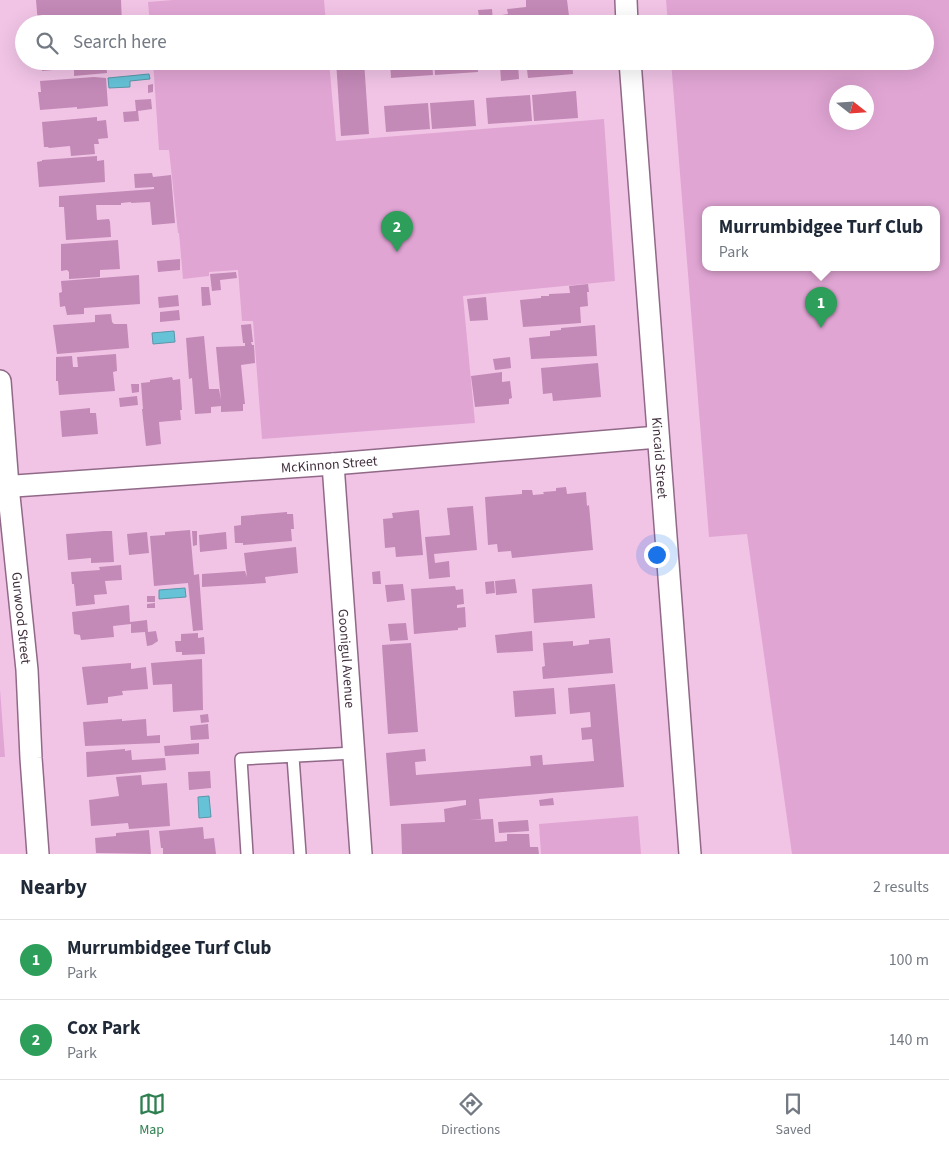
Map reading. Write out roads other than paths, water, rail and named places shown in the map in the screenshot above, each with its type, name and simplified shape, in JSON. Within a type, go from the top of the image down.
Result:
[{"type":"street","points":[[626,0],[627,15]]},
{"type":"street","name":"Kincaid Street","points":[[631,70],[690,854]]},
{"type":"street","name":"Gurwood Street","points":[[0,381],[4,486],[27,670],[30,758],[38,854]]},
{"type":"street","name":"McKinnon Street","points":[[4,486],[333,464],[658,438]]},
{"type":"street","name":"Goonigul Avenue","points":[[333,464],[362,854]]},
{"type":"lane","points":[[247,854],[241,759],[354,753]]},
{"type":"lane","points":[[293,756],[300,854]]},
{"type":"water","points":[[149,74],[150,79],[130,81],[130,87],[109,88],[108,78]]},
{"type":"water","points":[[174,331],[175,342],[153,344],[152,333]]},
{"type":"water","points":[[185,588],[186,597],[159,599],[159,590]]},
{"type":"water","points":[[209,796],[211,817],[199,818],[198,797]]},
{"type":"place","name":"Cox Park","points":[[397,252]]},
{"type":"place","name":"Murrumbidgee Turf Club","points":[[821,328]]}]
